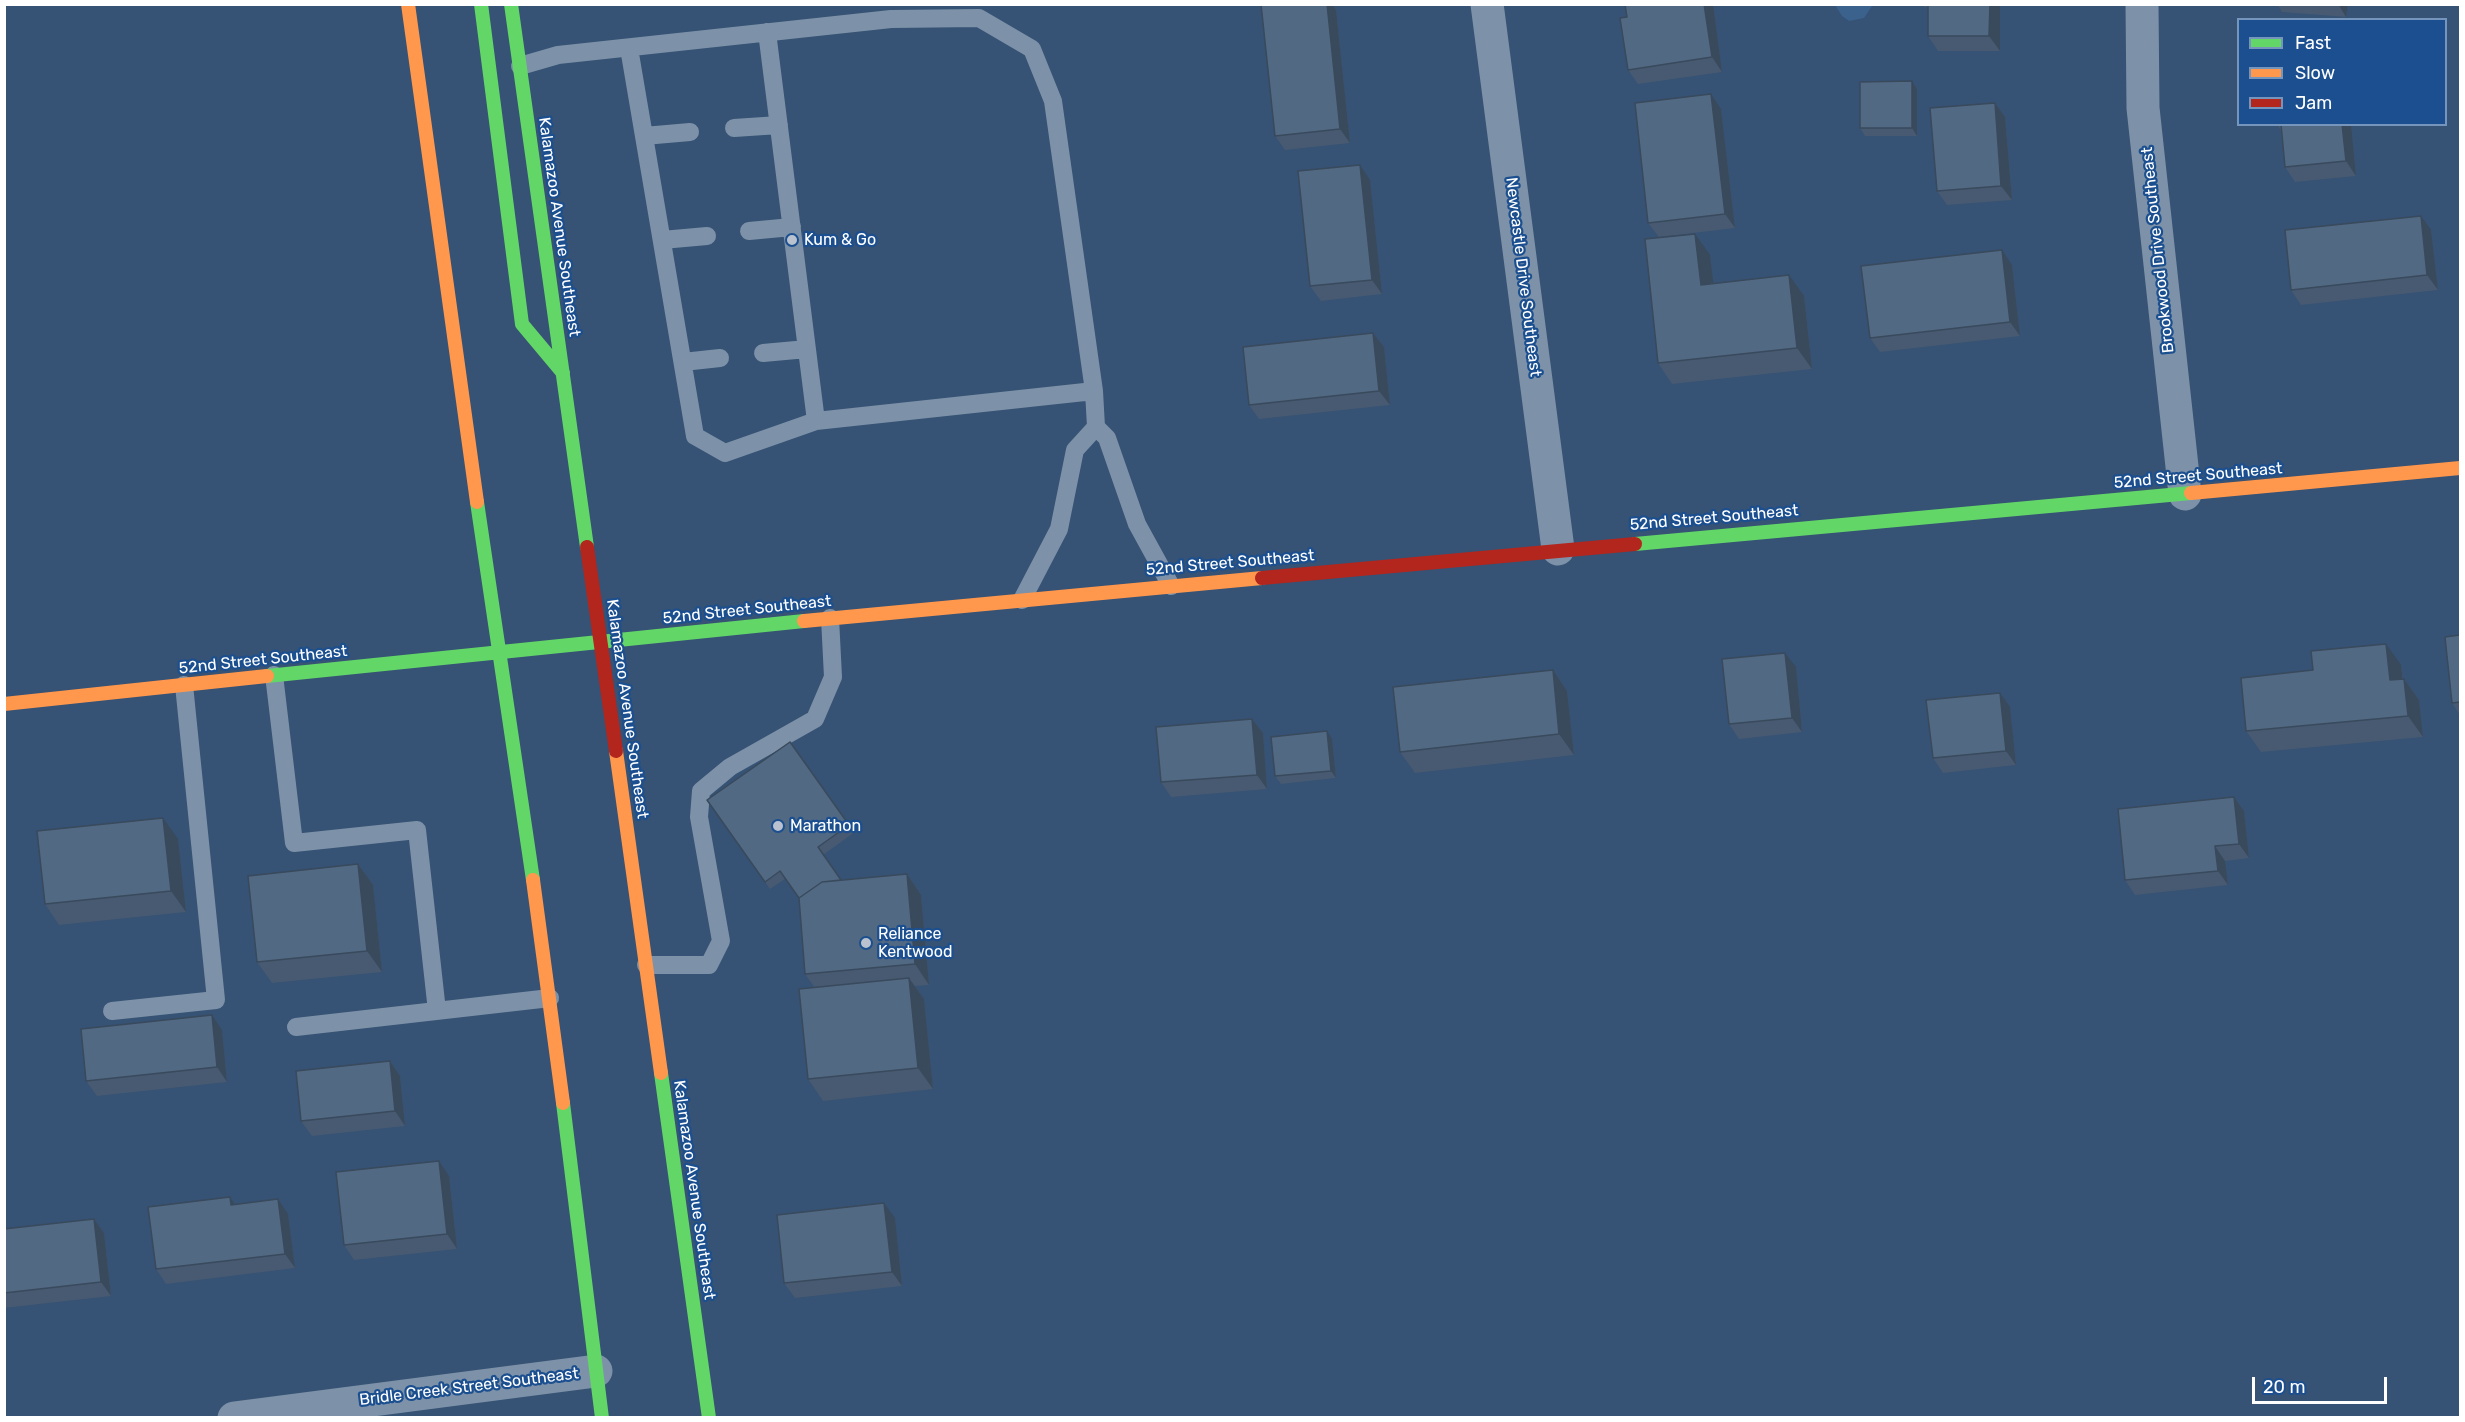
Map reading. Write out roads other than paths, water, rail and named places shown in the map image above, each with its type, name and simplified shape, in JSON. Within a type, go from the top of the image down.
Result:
[{"type":"main road","points":[[408,4],[498,651],[550,998],[602,1418]]},
{"type":"main road","points":[[482,4],[522,324],[563,374]]},
{"type":"main road","name":"Kalamazoo Avenue Southeast","points":[[511,4],[709,1418]]},
{"type":"main road","name":"52nd Street Southeast","points":[[4,704],[601,640],[1558,549],[2460,468]]},
{"type":"street","name":"Newcastle Drive Southeast","points":[[1488,4],[1558,549]]},
{"type":"street","name":"Brookwood Drive Southeast","points":[[2142,4],[2143,108],[2185,494]]},
{"type":"street","name":"Bridle Creek Street Southeast","points":[[234,1418],[596,1371]]},
{"type":"lane","points":[[520,66],[558,55],[891,19],[979,18],[1032,49],[1053,101],[1094,391],[1096,427],[1107,438],[1137,524],[1171,586]]},
{"type":"lane","points":[[767,32],[816,421]]},
{"type":"lane","points":[[629,48],[695,436],[724,453],[816,421],[1094,391]]},
{"type":"lane","points":[[734,128],[779,125]]},
{"type":"lane","points":[[644,136],[690,132]]},
{"type":"lane","points":[[749,231],[792,227]]},
{"type":"lane","points":[[662,240],[707,236]]},
{"type":"lane","points":[[763,353],[807,349]]},
{"type":"lane","points":[[683,362],[720,358]]},
{"type":"lane","points":[[1022,600],[1059,529],[1075,450],[1096,427]]},
{"type":"lane","points":[[646,965],[709,965],[720,941],[699,817],[701,791],[730,767],[815,718],[833,677],[830,618]]},
{"type":"lane","points":[[274,675],[294,843],[417,830],[437,1011]]},
{"type":"lane","points":[[112,1011],[216,1000],[184,685]]},
{"type":"lane","points":[[296,1027],[550,998]]},
{"type":"water","points":[[1835,5],[1872,6],[1864,18],[1849,21],[1842,16]]},
{"type":"place","name":"Kum & Go","points":[[792,240]]},
{"type":"place","name":"Marathon","points":[[778,826]]},
{"type":"place","name":"Reliance Kentwood","points":[[866,943]]}]
